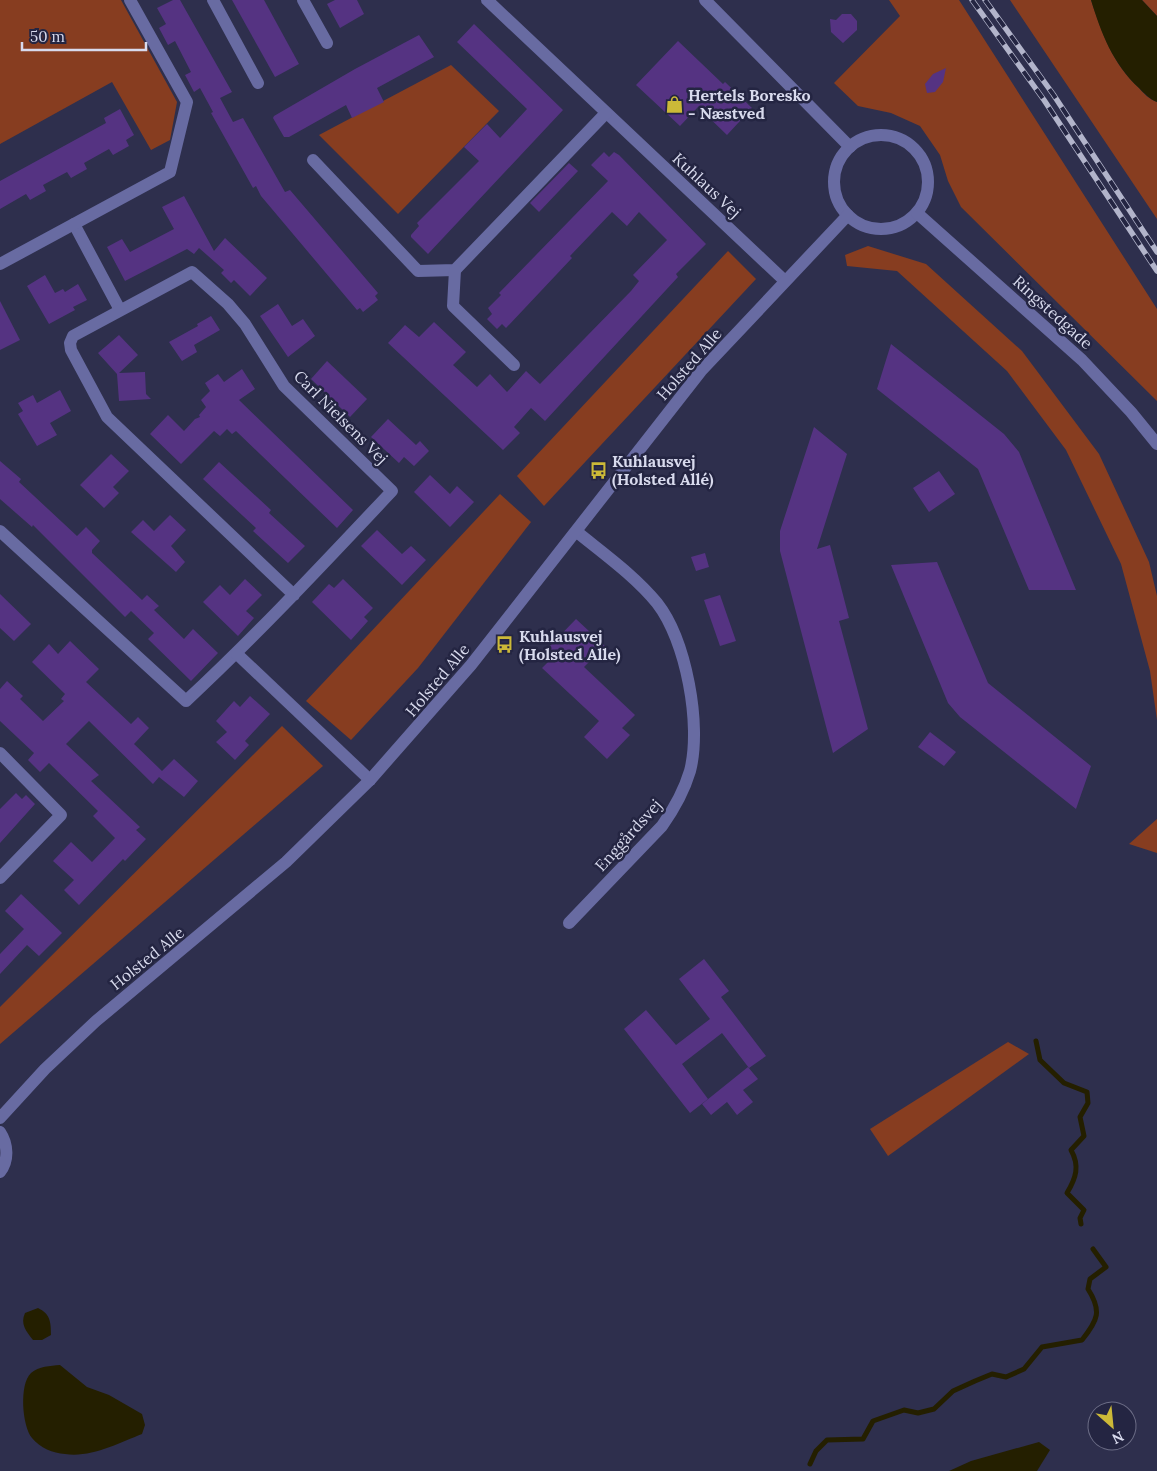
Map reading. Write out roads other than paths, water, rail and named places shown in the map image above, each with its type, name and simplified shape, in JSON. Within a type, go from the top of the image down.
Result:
[{"type":"street","points":[[0,264],[170,172],[187,102],[130,0]]},
{"type":"street","points":[[214,0],[258,84]]},
{"type":"street","points":[[303,0],[327,43]]},
{"type":"street","name":"Kuhlaus Vej","points":[[488,0],[784,281]]},
{"type":"street","points":[[705,0],[850,147]]},
{"type":"street","points":[[514,365],[454,306],[455,270],[606,113]]},
{"type":"street","points":[[878,135],[894,137],[908,144],[919,155],[926,169],[928,184],[925,200],[917,213],[905,223],[890,228],[875,229],[860,224],[848,215],[839,202],[835,181],[840,159],[850,147],[863,139],[878,135]]},
{"type":"street","points":[[312,160],[418,271],[455,270]]},
{"type":"street","name":"Ringstedgade","points":[[917,213],[1082,360],[1131,412],[1157,444]]},
{"type":"street","name":"Holsted Alle","points":[[0,1118],[45,1069],[96,1022],[286,862],[370,780],[461,678],[695,379],[784,281],[848,215]]},
{"type":"street","points":[[74,224],[120,310]]},
{"type":"street","name":"Carl Nielsens Vej","points":[[0,530],[186,701],[237,654],[294,595],[392,491],[284,386],[245,324],[228,304],[192,272],[73,336],[70,343],[71,350],[107,418],[294,595]]},
{"type":"street","name":"Enggårdsvej","points":[[568,922],[662,826],[675,808],[690,772],[694,744],[688,680],[684,661],[672,628],[657,604],[642,587],[577,532]]},
{"type":"street","points":[[237,654],[370,780]]},
{"type":"street","points":[[0,753],[61,815],[0,878]]},
{"type":"street","points":[[0,1132],[6,1146],[6,1158],[0,1172]]},
{"type":"waterway","points":[[1036,1041],[1040,1060],[1064,1083],[1087,1092],[1088,1103],[1080,1117],[1084,1136],[1071,1150],[1074,1156],[1076,1172],[1067,1193],[1084,1210],[1080,1218],[1081,1224]]},
{"type":"waterway","points":[[810,1464],[816,1451],[827,1440],[863,1439],[873,1421],[904,1410],[918,1413],[934,1409],[953,1391],[975,1381],[992,1374],[1006,1377],[1024,1369],[1042,1347],[1082,1340],[1092,1327],[1096,1315],[1095,1303],[1088,1289],[1090,1279],[1106,1267],[1093,1249]]},
{"type":"railway","points":[[972,0],[1044,100],[1157,271]]},
{"type":"railway","points":[[985,0],[1053,94],[1157,252]]},
{"type":"place","name":"Hertels Boresko - Næstved","points":[[674,104]]},
{"type":"place","name":"Kuhlausvej (Holsted Allé)","points":[[598,470]]},
{"type":"place","name":"Kuhlausvej (Holsted Alle)","points":[[505,645]]}]
